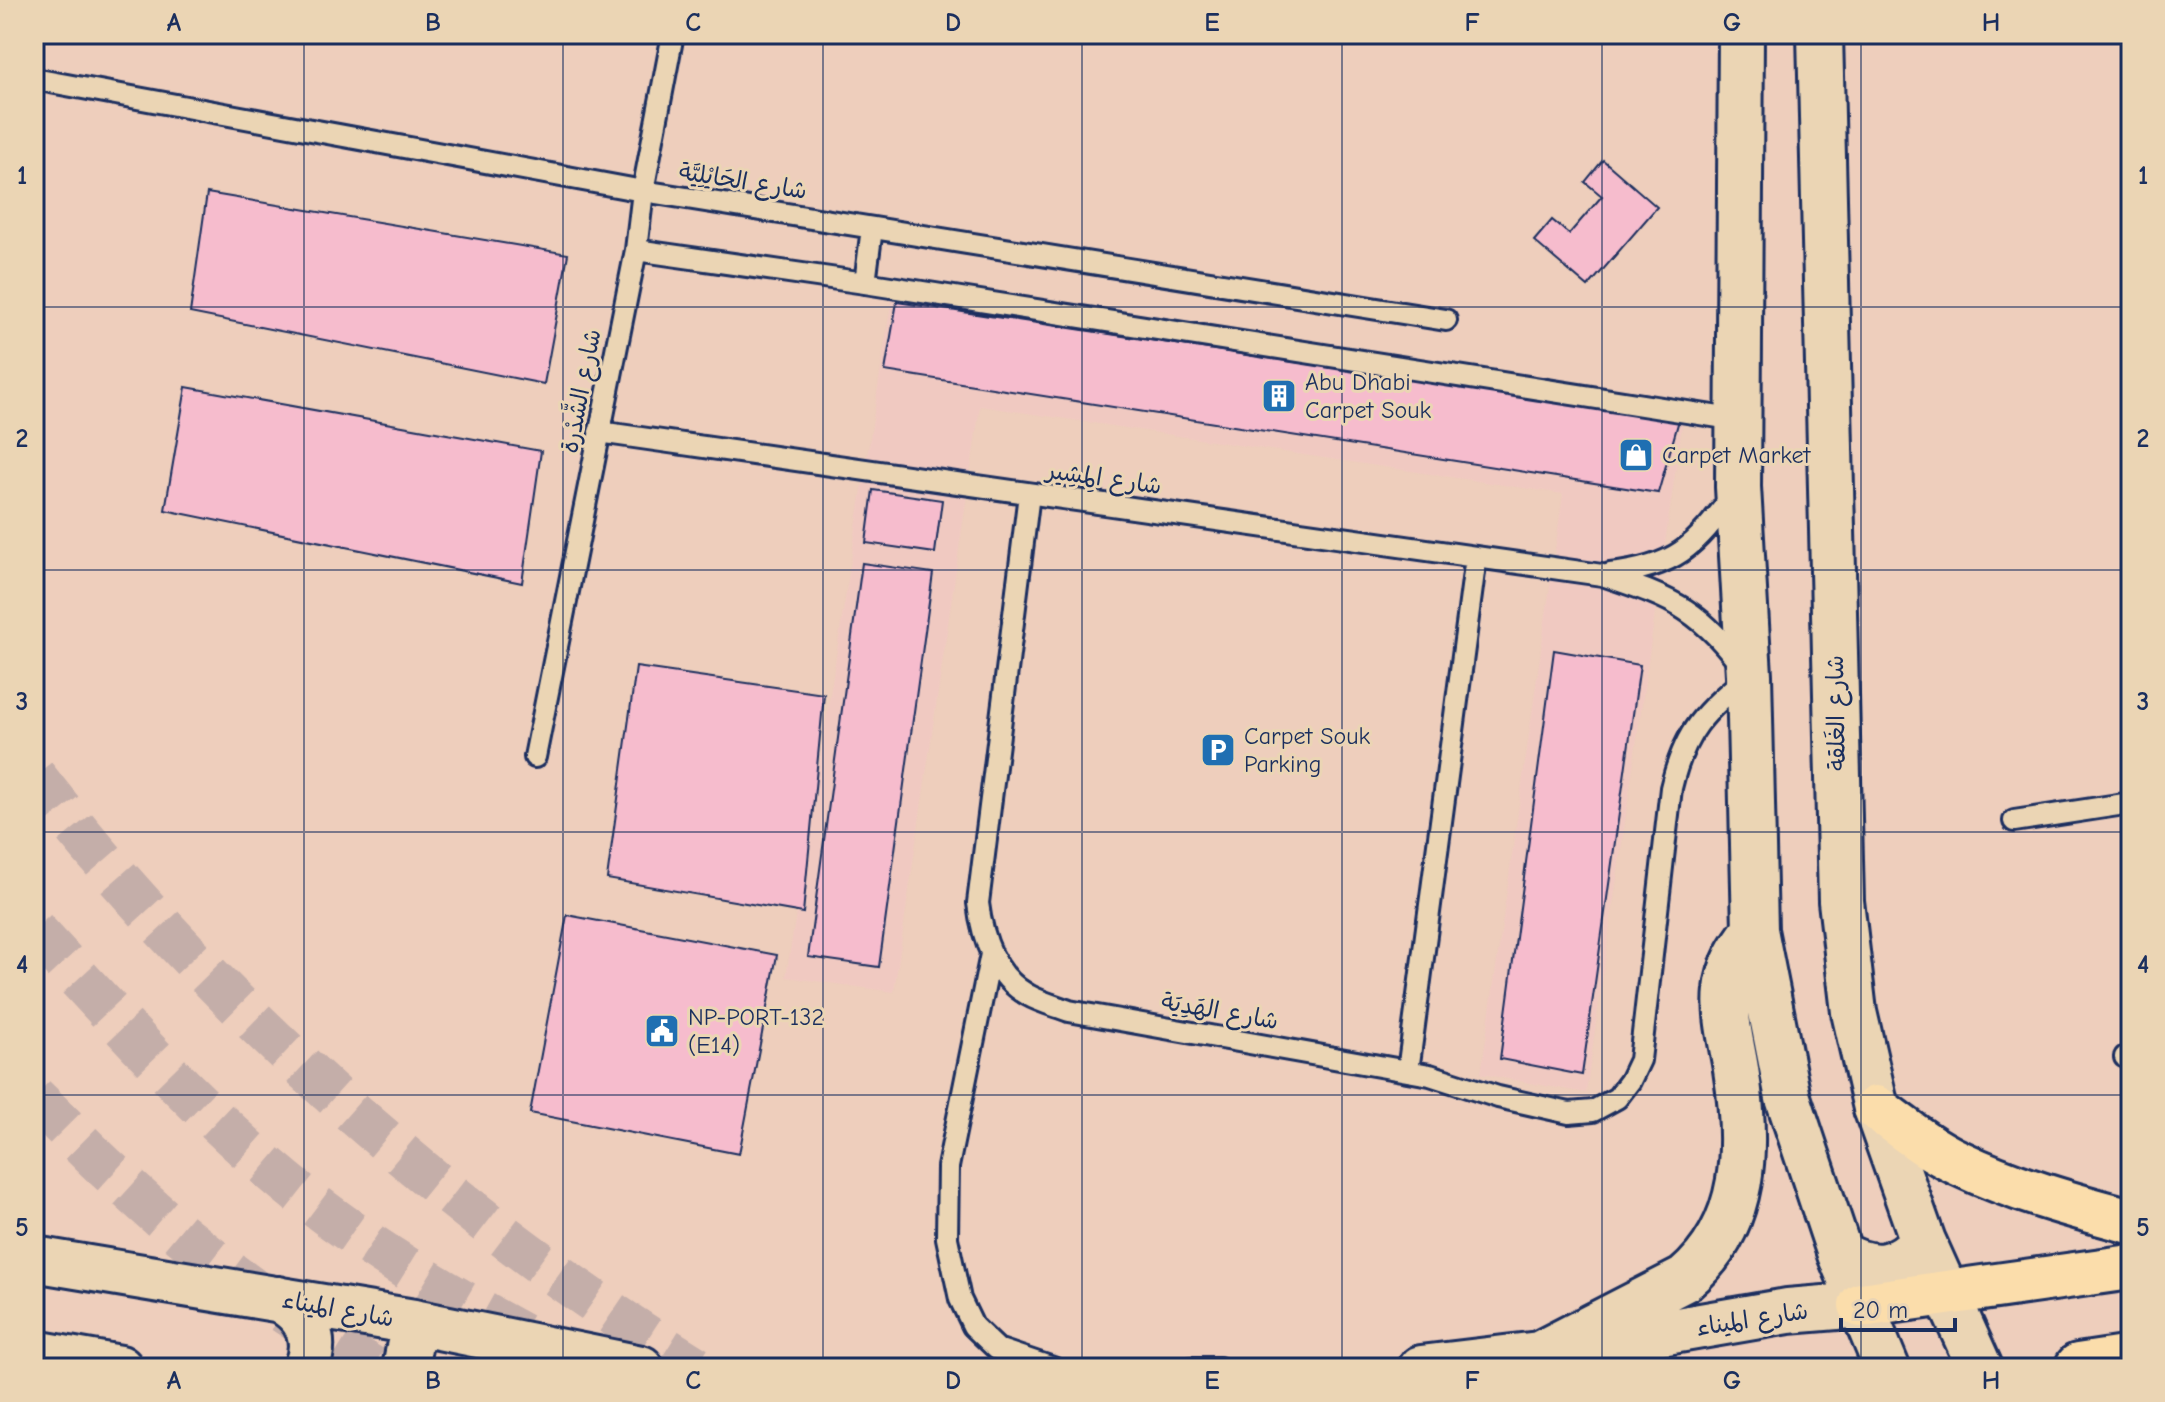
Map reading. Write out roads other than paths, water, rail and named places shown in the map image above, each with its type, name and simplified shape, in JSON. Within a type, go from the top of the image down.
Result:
[{"type":"main road","points":[[1741,34],[1738,487],[1749,675],[1755,930],[1788,1098],[1840,1254],[1887,1368]]},
{"type":"main road","name":"شارع الغَلقة","points":[[1820,34],[1841,901],[1854,1012],[1876,1108],[1923,1241],[1980,1368]]},
{"type":"main road","points":[[1539,1354],[1685,1279],[1704,1263],[1719,1242],[1729,1219],[1738,1182],[1742,1144],[1742,1106],[1726,991],[1731,968],[1755,930]]},
{"type":"main road","points":[[1876,1108],[1958,1163],[2000,1180],[2131,1221]]},
{"type":"main road","points":[[1840,1254],[1857,1263],[1875,1266],[1894,1263],[1910,1254],[1923,1241]]},
{"type":"main road","name":"شارع الميناء","points":[[34,1259],[414,1322],[641,1368]]},
{"type":"main road","name":"شارع الميناء","points":[[1421,1368],[1539,1354],[1788,1311],[1861,1305],[2131,1267]]},
{"type":"main road","points":[[278,1299],[292,1306],[304,1318],[312,1349],[306,1368]]},
{"type":"main road","points":[[334,1368],[345,1310]]},
{"type":"main road","points":[[405,1368],[414,1322]]},
{"type":"main road","points":[[34,1353],[120,1368]]},
{"type":"main road","points":[[2078,1366],[2131,1358]]},
{"type":"lane","name":"شارع الشَّدْرة","points":[[535,757],[636,250],[643,191],[673,34]]},
{"type":"lane","name":"شارع الحَايْلِيَّة","points":[[34,79],[643,191],[1446,320]]},
{"type":"lane","points":[[865,283],[872,228]]},
{"type":"lane","points":[[636,250],[1738,420]]},
{"type":"lane","name":"شارع المِشِير","points":[[599,432],[1602,575],[1651,591],[1691,612],[1724,642],[1749,675]]},
{"type":"lane","name":"شارع المِشِير","points":[[1602,575],[1658,565],[1681,554],[1700,537],[1738,487]]},
{"type":"lane","name":"شارع الهَدِيَة","points":[[1029,494],[978,903],[981,929],[991,954],[1005,976],[1027,995],[1069,1011],[1430,1075],[1498,1097],[1569,1113],[1593,1111],[1617,1098],[1640,1060],[1671,788],[1679,756],[1694,727],[1749,675]]},
{"type":"lane","points":[[1408,1071],[1476,557]]},
{"type":"lane","points":[[2014,821],[2131,803]]},
{"type":"lane","points":[[991,954],[948,1167],[947,1238],[960,1299],[973,1326],[997,1349],[1053,1368]]},
{"type":"lane","points":[[1192,1368],[1219,1368]]},
{"type":"tunnel","points":[[34,776],[177,943],[256,1023],[340,1100],[426,1174],[515,1244],[605,1309],[696,1368]]},
{"type":"tunnel","points":[[34,930],[178,1083],[270,1169],[364,1241],[535,1342]]},
{"type":"tunnel","points":[[34,1097],[146,1205],[208,1256],[272,1304],[373,1368]]},
{"type":"place","name":"Abu Dhabi Carpet Souk","points":[[1279,396]]},
{"type":"place","name":"Carpet Market","points":[[1636,455]]},
{"type":"place","name":"Carpet Souk Parking","points":[[1218,750]]},
{"type":"place","name":"NP-PORT-132 (E14)","points":[[662,1031]]}]
